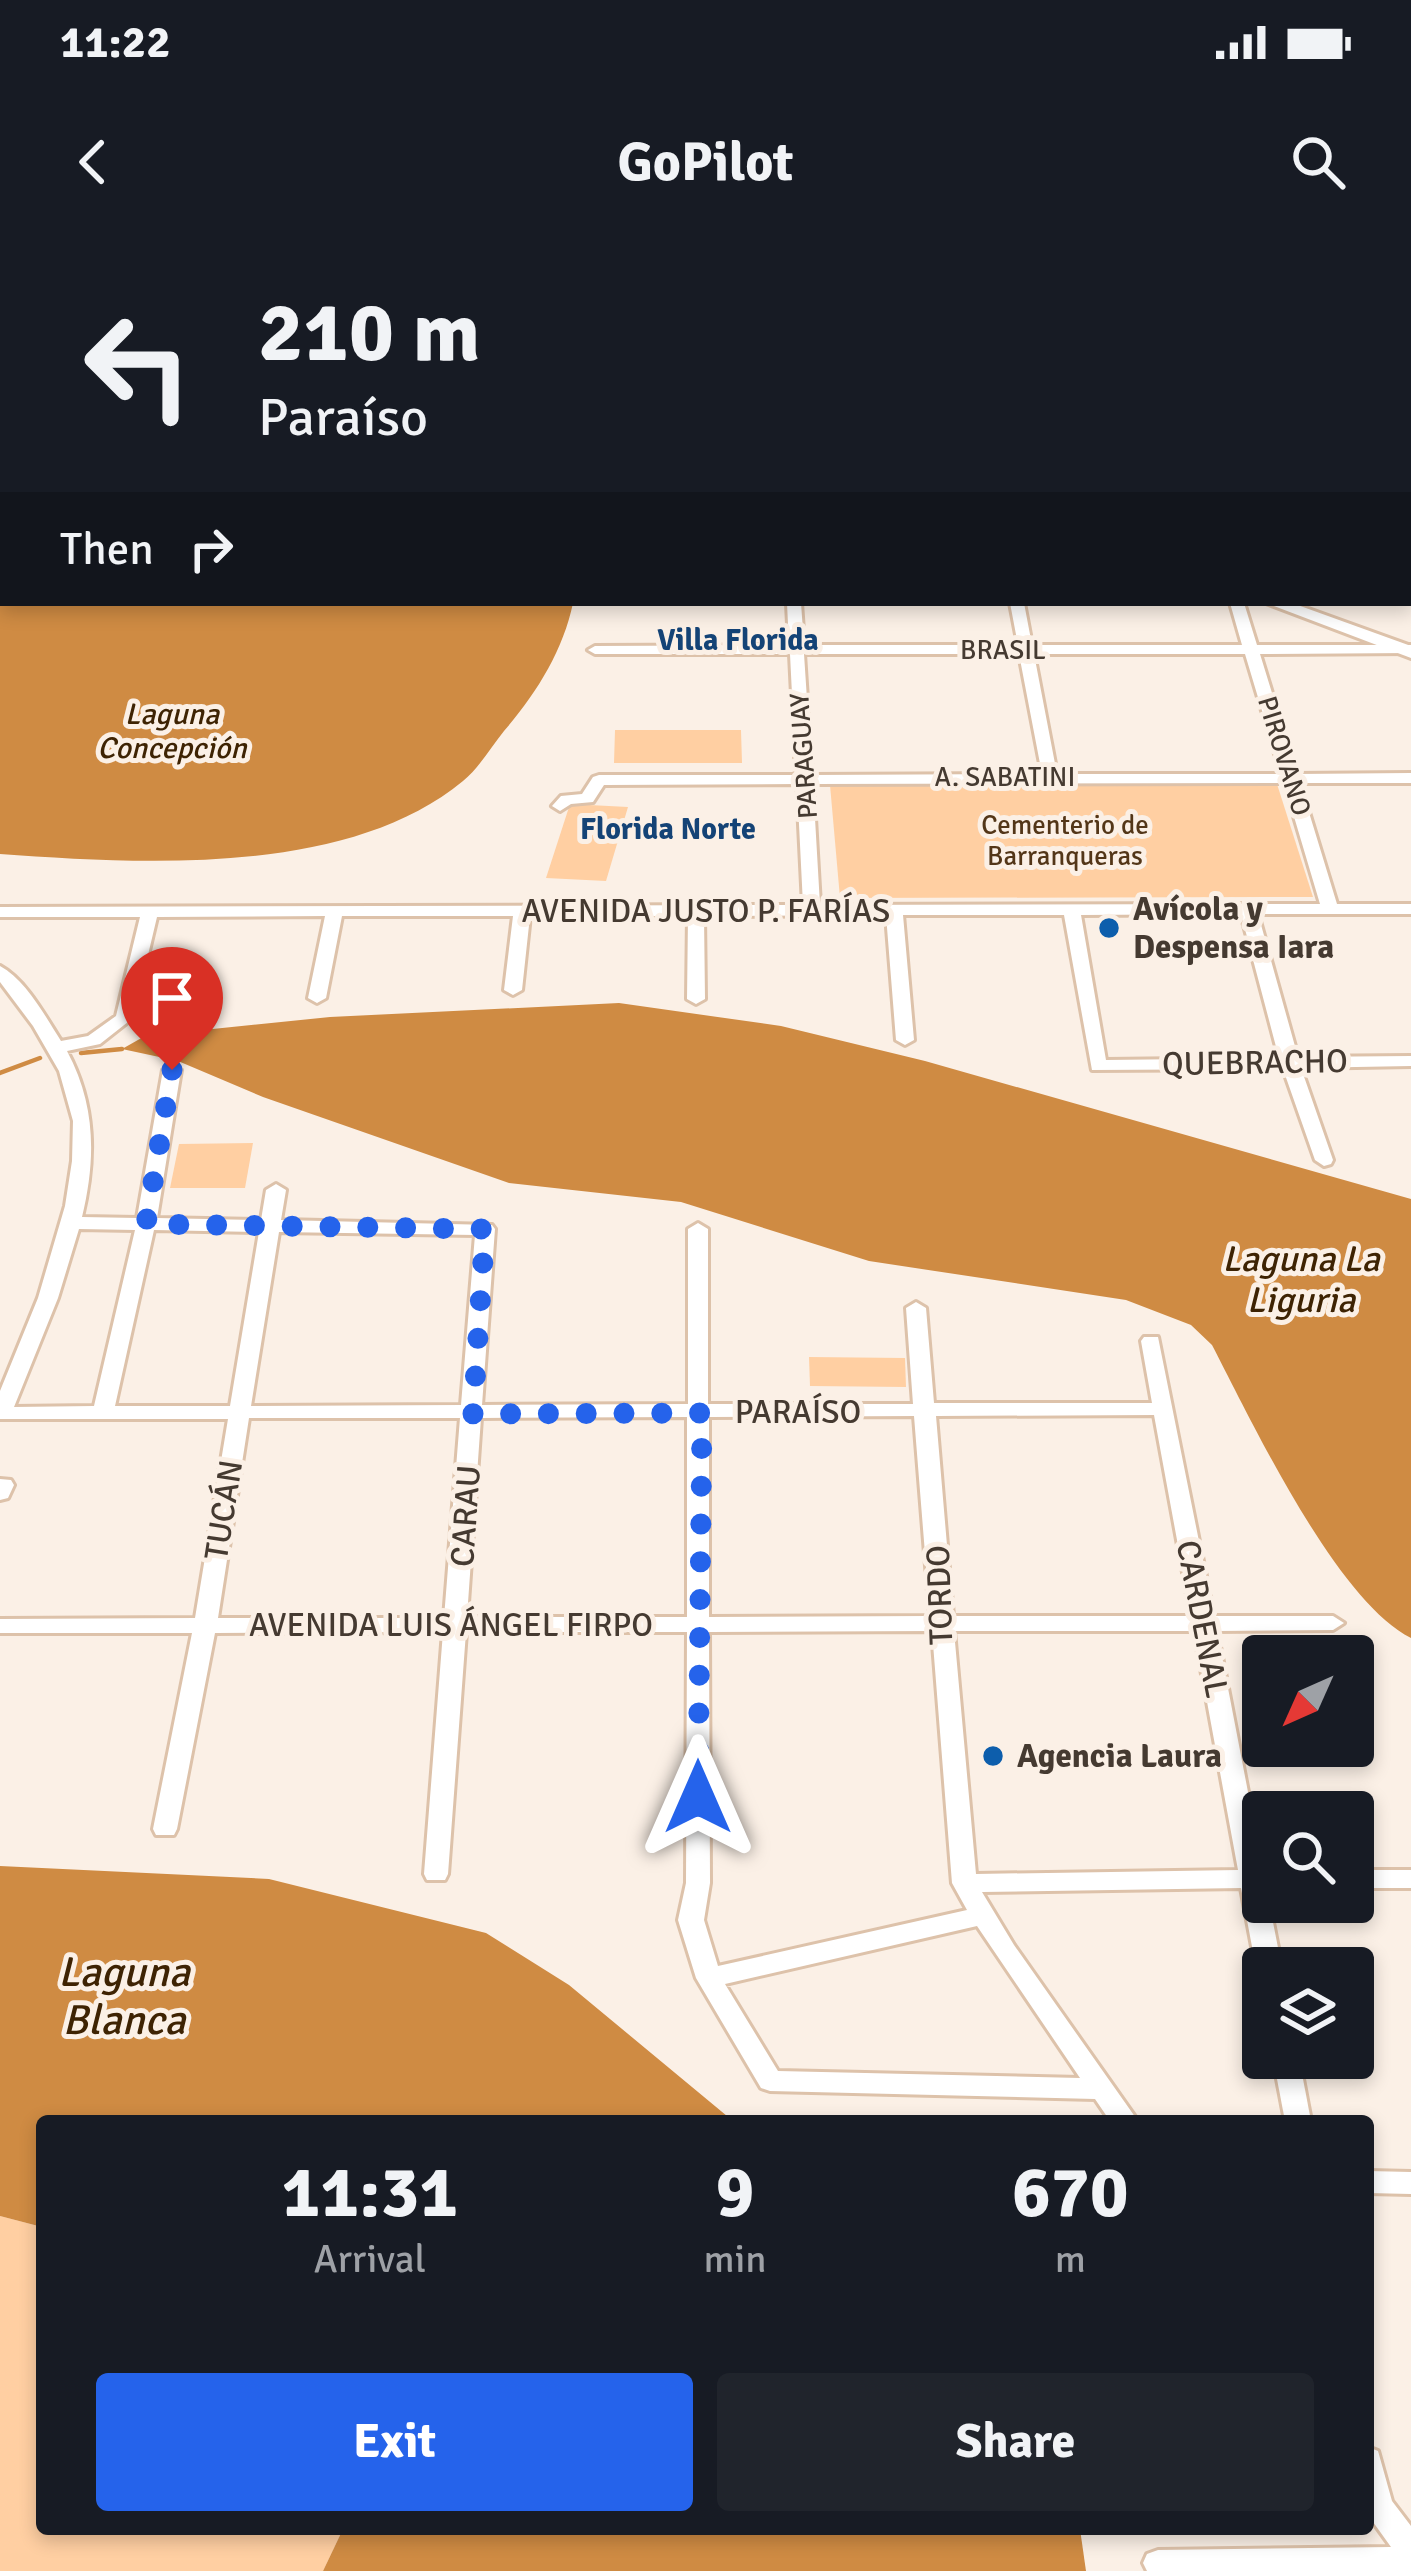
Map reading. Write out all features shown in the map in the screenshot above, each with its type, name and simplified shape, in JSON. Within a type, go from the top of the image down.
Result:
[{"type":"main road","points":[[1283,606],[1409,649]]},
{"type":"main road","points":[[1306,606],[1409,649]]},
{"type":"street","name":"PARAGUAY","points":[[794,606],[812,909]]},
{"type":"street","points":[[1017,606],[1051,777]]},
{"type":"street","name":"PIROVANO","points":[[1238,606],[1330,909]]},
{"type":"street","name":"BRASIL","points":[[595,650],[1409,649]]},
{"type":"street","name":"A. SABATINI","points":[[560,806],[567,799],[586,799],[599,780],[1411,778]]},
{"type":"street","points":[[1248,909],[1290,1063],[1324,1160]]},
{"type":"street","name":"AVENIDA JUSTO P. FARÍAS","points":[[0,912],[1411,909]]},
{"type":"street","points":[[695,910],[696,999]]},
{"type":"street","points":[[894,910],[905,1040]]},
{"type":"street","name":"QUEBRACHO","points":[[1072,910],[1099,1066],[1411,1061]]},
{"type":"street","points":[[317,998],[335,911]]},
{"type":"street","points":[[513,990],[522,911]]},
{"type":"street","points":[[56,1048],[94,1040],[124,1018],[150,912]]},
{"type":"street","points":[[0,970],[56,1048],[76,1089],[82,1121],[71,1222],[46,1318],[0,1413]]},
{"type":"street","points":[[103,1411],[146,1224],[172,1070]]},
{"type":"street","name":"TUCÁN","points":[[164,1829],[205,1625],[276,1190]]},
{"type":"street","points":[[71,1222],[272,1226]]},
{"type":"street","name":"CARAU","points":[[272,1226],[485,1229],[459,1624],[436,1874]]},
{"type":"street","points":[[698,1228],[702,1413],[698,1883],[691,1920],[709,1978],[770,2081],[1104,2089]]},
{"type":"street","name":"TORDO","points":[[916,1308],[964,1883]]},
{"type":"street","name":"CARDENAL","points":[[1150,1341],[1202,1624],[1242,1806]]},
{"type":"street","name":"PARAÍSO","points":[[0,1413],[1164,1409]]},
{"type":"street","name":"AVENIDA LUIS ÁNGEL FIRPO","points":[[0,1626],[1333,1623]]},
{"type":"street","points":[[1121,2115],[981,1916],[964,1883],[1242,1879]]},
{"type":"street","points":[[1374,1879],[1411,1879]]},
{"type":"street","points":[[709,1978],[981,1916]]},
{"type":"street","points":[[1290,2079],[1297,2115]]},
{"type":"street","points":[[1374,2182],[1411,2182]]},
{"type":"street","points":[[1374,2500],[1411,2550]]},
{"type":"street","points":[[1158,2563],[1411,2560]]},
{"type":"green space","points":[[615,730],[741,730],[742,763],[614,763]]},
{"type":"green space","name":"Cementerio de Barranqueras","points":[[1277,784],[1313,897],[840,898],[830,785]]},
{"type":"green space","points":[[570,804],[628,807],[606,881],[546,878]]},
{"type":"green space","points":[[253,1143],[245,1188],[170,1188],[179,1144]]},
{"type":"green space","points":[[809,1357],[905,1358],[906,1387],[810,1386]]},
{"type":"green space","points":[[0,2216],[36,2225],[36,2535],[340,2535],[323,2571],[0,2571]]},
{"type":"water","name":"Laguna Concepción","points":[[0,606],[572,606],[547,671],[480,764],[416,812],[362,834],[303,849],[241,857],[178,861],[0,854]]},
{"type":"water","name":"Laguna La Liguria","points":[[619,1003],[781,1026],[925,1061],[1411,1199],[1411,1638],[1383,1618],[1326,1549],[1273,1462],[1212,1345],[1191,1325],[1126,1300],[869,1261],[681,1202],[509,1183],[263,1097],[178,1061],[122,1049],[145,1036],[330,1017]]},
{"type":"water","name":"Laguna Blanca","points":[[0,1866],[269,1879],[486,1933],[569,1985],[726,2115],[36,2115],[36,2225],[0,2216]]},
{"type":"water","points":[[340,2535],[1081,2535],[1086,2571],[323,2571]]},
{"type":"waterway","points":[[81,1053],[122,1049]]},
{"type":"waterway","points":[[0,1073],[40,1058]]},
{"type":"place","name":"Avícola y Despensa Iara","points":[[1109,928]]},
{"type":"place","name":"Agencia Laura","points":[[993,1756]]},
{"type":"district","name":"Villa Florida","points":[[738,640]]},
{"type":"district","name":"Florida Norte","points":[[668,829]]},
{"type":"route","points":[[172,1070],[146,1224],[465,1225],[485,1229],[473,1414],[702,1413],[698,1797]]}]
